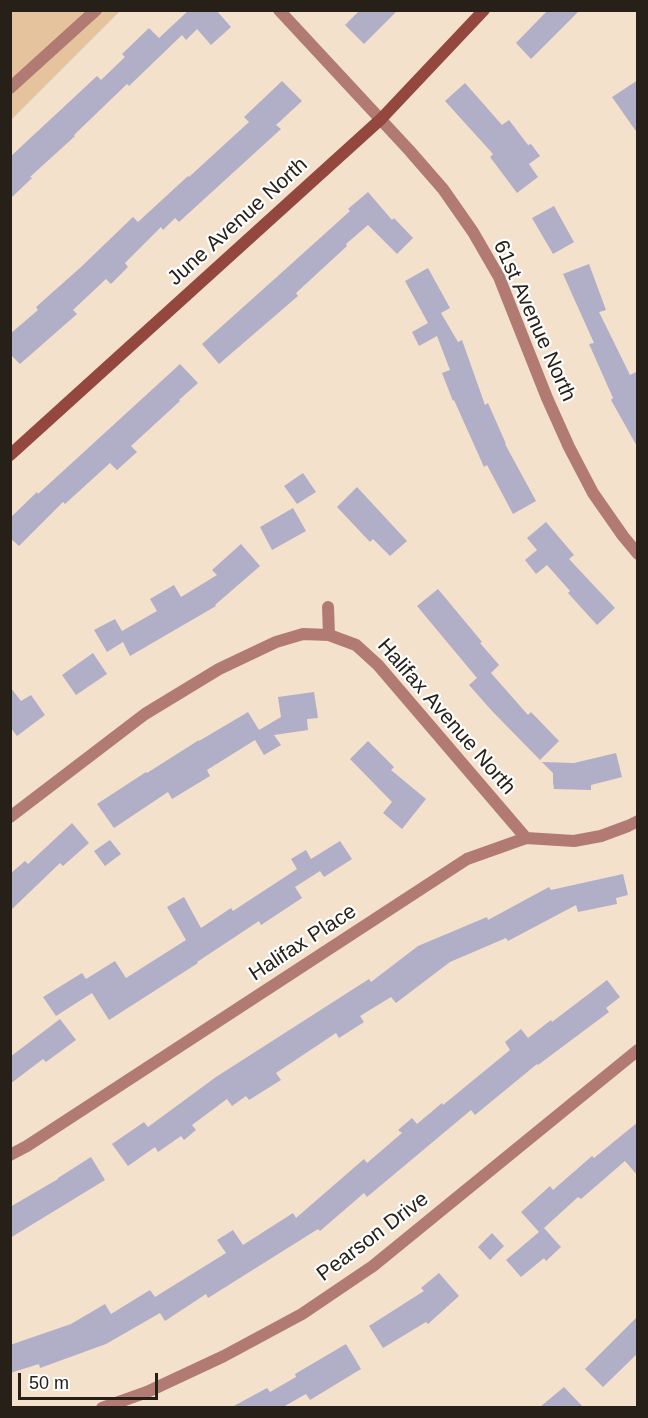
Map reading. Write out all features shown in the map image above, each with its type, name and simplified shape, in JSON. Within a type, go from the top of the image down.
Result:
[{"type":"street","points":[[10,88],[96,10]]},
{"type":"street","name":"61st Avenue North","points":[[279,10],[443,189],[473,232],[498,277],[569,447],[593,493],[638,554]]},
{"type":"street","name":"June Avenue North","points":[[10,455],[381,119],[484,10]]},
{"type":"street","points":[[328,607],[329,635]]},
{"type":"street","name":"Halifax Avenue North","points":[[10,817],[145,714],[219,669],[276,642],[303,634],[329,635],[356,645],[378,665],[526,838]]},
{"type":"street","name":"Halifax Place","points":[[10,1155],[467,859],[526,838],[574,841],[601,836],[638,820]]},
{"type":"street","name":"Pearson Drive","points":[[102,1407],[147,1392],[224,1356],[302,1314],[373,1266],[638,1050]]},
{"type":"shaded area","points":[[11,11],[120,11],[11,120]]},
{"type":"building","points":[[189,10],[216,10],[231,27],[211,45],[197,29],[186,40],[182,35],[129,86],[127,84],[10,199],[10,157],[97,76],[101,80],[125,57],[122,54],[149,28],[159,38]]},
{"type":"building","points":[[360,10],[398,10],[364,44],[345,25]]},
{"type":"building","points":[[548,10],[580,10],[531,59],[516,43]]},
{"type":"building","points":[[638,80],[638,134],[612,97]]},
{"type":"building","points":[[282,81],[302,101],[276,125],[281,129],[179,222],[175,218],[163,230],[161,227],[125,263],[128,267],[111,284],[106,279],[73,310],[77,314],[20,364],[10,354],[10,334],[38,310],[36,307],[133,217],[138,222],[249,122],[244,117]]},
{"type":"building","points":[[465,83],[502,125],[509,120],[528,145],[531,144],[540,156],[529,164],[538,177],[517,193],[490,157],[493,154],[445,101]]},
{"type":"building","points":[[368,192],[392,220],[394,218],[413,238],[397,254],[368,225],[296,293],[298,296],[219,364],[202,344],[350,211],[348,209]]},
{"type":"building","points":[[554,206],[574,242],[553,254],[532,218]]},
{"type":"building","points":[[589,264],[606,310],[599,312],[630,375],[638,371],[638,448],[611,400],[613,398],[589,344],[594,343],[563,274]]},
{"type":"building","points":[[428,268],[450,308],[441,313],[458,342],[462,340],[485,405],[488,403],[505,444],[536,501],[513,514],[487,465],[484,467],[453,401],[442,373],[450,370],[437,336],[419,346],[412,332],[428,323],[405,281]]},
{"type":"building","points":[[180,364],[198,383],[131,446],[137,452],[117,470],[110,463],[65,504],[63,502],[19,546],[10,538],[10,518]]},
{"type":"building","points":[[303,473],[316,492],[297,504],[284,486]]},
{"type":"building","points":[[357,487],[407,541],[390,556],[373,539],[370,542],[337,507]]},
{"type":"building","points":[[293,508],[306,531],[272,550],[260,527]]},
{"type":"building","points":[[546,522],[574,555],[569,559],[615,608],[597,625],[547,565],[536,574],[525,560],[537,550],[527,538]]},
{"type":"building","points":[[241,544],[260,566],[216,606],[130,656],[123,642],[107,652],[94,630],[115,619],[122,631],[157,611],[150,599],[174,585],[181,597],[217,575],[212,570]]},
{"type":"building","points":[[438,589],[499,665],[491,673],[528,715],[531,712],[559,741],[540,760],[469,685],[477,678],[417,606]]},
{"type":"building","points":[[93,653],[107,674],[76,695],[62,675]]},
{"type":"building","points":[[10,687],[21,701],[31,695],[45,715],[17,736],[10,727]]},
{"type":"building","points":[[314,692],[318,718],[307,719],[308,730],[274,735],[281,745],[264,755],[255,740],[207,770],[210,776],[172,799],[168,792],[114,828],[97,804],[146,772],[248,712],[259,730],[281,717],[278,697]]},
{"type":"building","points":[[368,741],[394,767],[391,770],[426,799],[402,829],[383,813],[392,802],[350,759]]},
{"type":"building","points":[[616,753],[622,777],[591,785],[591,790],[554,789],[553,773],[542,762],[574,763]]},
{"type":"building","points":[[72,823],[89,843],[63,866],[60,863],[10,911],[10,874],[25,861],[28,864]]},
{"type":"building","points":[[110,840],[121,854],[105,866],[94,851]]},
{"type":"building","points":[[340,841],[352,859],[324,877],[320,871],[295,887],[302,898],[261,925],[259,921],[109,1020],[92,993],[56,1016],[43,997],[82,973],[86,979],[115,961],[126,978],[186,940],[167,907],[184,897],[201,928],[231,908],[233,911],[297,869],[291,859],[306,850],[311,859]]},
{"type":"building","points":[[623,874],[628,895],[616,898],[617,904],[578,912],[576,905],[508,941],[506,938],[450,962],[396,1003],[391,997],[360,1016],[364,1022],[339,1038],[336,1033],[276,1073],[281,1080],[249,1100],[246,1096],[232,1106],[227,1099],[192,1125],[196,1130],[184,1140],[181,1136],[158,1152],[155,1147],[128,1166],[112,1144],[144,1122],[148,1127],[216,1077],[369,979],[371,982],[418,946],[487,917],[488,920],[549,887],[551,890]]},
{"type":"building","points":[[607,980],[620,997],[606,1008],[609,1012],[537,1064],[475,1115],[471,1110],[367,1197],[364,1193],[320,1231],[318,1229],[208,1298],[206,1294],[165,1321],[160,1313],[106,1344],[40,1368],[39,1364],[10,1373],[10,1345],[71,1324],[105,1304],[111,1314],[150,1290],[155,1297],[226,1253],[217,1240],[233,1230],[243,1245],[293,1213],[296,1218],[364,1159],[367,1163],[402,1133],[398,1130],[412,1118],[417,1124],[510,1050],[505,1042],[521,1029],[528,1038]]},
{"type":"building","points":[[60,1019],[76,1040],[46,1062],[43,1059],[10,1084],[10,1057]]},
{"type":"building","points":[[638,1122],[638,1176],[625,1161],[581,1199],[578,1197],[544,1228],[561,1247],[546,1261],[544,1258],[521,1277],[506,1260],[539,1232],[521,1212],[550,1186],[553,1190],[592,1156],[594,1158]]},
{"type":"building","points":[[91,1157],[105,1180],[10,1238],[10,1207]]},
{"type":"building","points":[[492,1233],[504,1246],[490,1260],[478,1247]]},
{"type":"building","points":[[439,1273],[459,1296],[428,1324],[426,1322],[383,1348],[369,1326],[424,1291],[421,1288]]},
{"type":"building","points":[[638,1316],[638,1353],[603,1387],[585,1369]]},
{"type":"building","points":[[346,1344],[361,1369],[310,1400],[306,1394],[283,1407],[232,1407],[267,1388],[270,1392],[296,1377],[295,1374]]},
{"type":"building","points":[[564,1387],[583,1407],[540,1407]]}]
